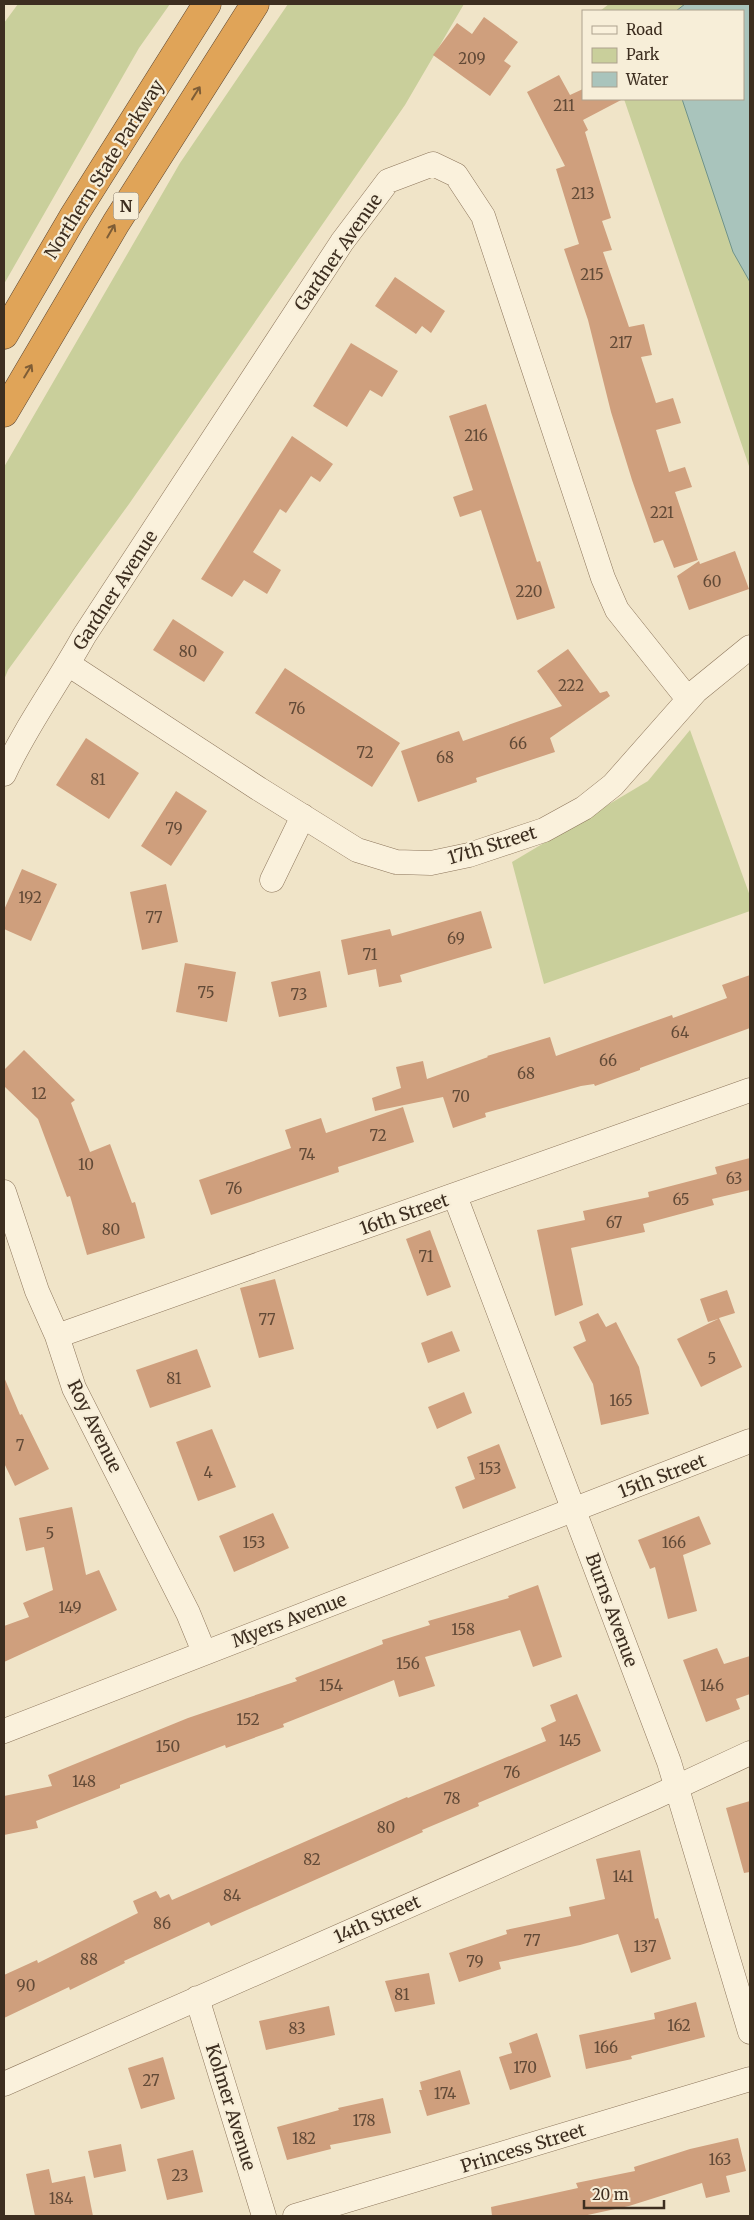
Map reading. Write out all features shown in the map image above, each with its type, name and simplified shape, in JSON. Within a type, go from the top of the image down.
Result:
[{"type":"highway","name":"Northern State Parkway","points":[[4,335],[83,201],[207,4]]},
{"type":"highway","name":"N","points":[[4,413],[116,223],[255,4]]},
{"type":"street","name":"Gardner Avenue","points":[[4,774],[18,744],[84,636],[342,242],[388,181],[433,164],[456,175],[483,216],[603,578],[618,610],[688,699]]},
{"type":"street","name":"17th Street","points":[[68,664],[259,789],[357,850],[396,862],[431,863],[469,855],[544,830],[584,808],[613,785],[688,699],[750,647]]},
{"type":"street","points":[[272,880],[304,816]]},
{"type":"street","name":"16th Street","points":[[57,1336],[750,1090]]},
{"type":"street","name":"Roy Avenue","points":[[4,1192],[37,1291],[57,1336],[74,1388],[188,1613],[204,1652]]},
{"type":"street","name":"Burns Avenue","points":[[455,1196],[669,1762],[750,2032]]},
{"type":"street","name":"15th Street","points":[[575,1510],[750,1441]]},
{"type":"street","name":"Myers Avenue","points":[[4,1731],[575,1510]]},
{"type":"street","name":"14th Street","points":[[4,2084],[676,1788],[750,1753]]},
{"type":"street","name":"Kolmer Avenue","points":[[197,1998],[264,2216]]},
{"type":"street","name":"Princess Street","points":[[295,2216],[750,2079]]},
{"type":"green space","points":[[18,4],[170,4],[139,48],[4,284],[4,23]]},
{"type":"green space","points":[[288,4],[464,4],[405,105],[129,504],[8,670],[4,680],[4,467],[180,163]]},
{"type":"green space","points":[[609,4],[750,4],[750,469],[624,100],[744,100],[744,10],[601,10]]},
{"type":"green space","points":[[690,730],[750,896],[750,911],[544,984],[512,862],[648,781]]},
{"type":"water","points":[[685,4],[750,4],[750,282],[733,252],[682,100],[744,100],[744,10],[677,10]]},
{"type":"building","points":[[484,17],[518,42],[504,61],[511,66],[490,96],[433,55],[457,23],[472,34]]},
{"type":"building","points":[[559,75],[570,95],[582,89],[582,100],[621,100],[583,120],[588,130],[585,132],[611,218],[602,221],[612,250],[603,252],[629,327],[644,324],[652,355],[641,357],[656,403],[673,398],[681,423],[656,430],[669,472],[685,467],[692,487],[675,492],[698,560],[674,568],[663,540],[654,543],[611,412],[588,320],[564,249],[579,244],[556,169],[565,166],[527,92]]},
{"type":"building","points":[[395,277],[445,311],[431,333],[422,326],[416,334],[375,306]]},
{"type":"building","points":[[351,343],[398,371],[382,397],[370,390],[347,427],[313,406]]},
{"type":"building","points":[[486,404],[537,562],[540,561],[555,608],[517,620],[481,510],[460,517],[453,497],[473,490],[449,416]]},
{"type":"building","points":[[292,436],[333,464],[320,482],[311,476],[286,513],[280,509],[253,552],[281,570],[267,594],[244,580],[232,597],[201,579]]},
{"type":"building","points":[[735,551],[749,589],[689,610],[677,576],[699,561],[700,564]]},
{"type":"building","points":[[173,619],[224,652],[204,682],[153,650]]},
{"type":"building","points":[[568,649],[600,693],[607,691],[610,696],[550,738],[555,752],[476,778],[477,782],[418,802],[401,751],[459,731],[463,741],[562,706],[537,671]]},
{"type":"building","points":[[285,668],[400,743],[372,787],[255,713]]},
{"type":"building","points":[[86,738],[139,773],[109,819],[56,785]]},
{"type":"building","points":[[176,791],[207,811],[171,866],[141,846]]},
{"type":"building","points":[[22,869],[57,884],[31,941],[4,929],[4,910]]},
{"type":"building","points":[[166,884],[178,942],[142,950],[130,892]]},
{"type":"building","points":[[481,911],[492,948],[400,975],[402,982],[379,987],[376,969],[348,975],[341,940],[390,929],[392,936]]},
{"type":"building","points":[[185,963],[236,972],[227,1022],[176,1012]]},
{"type":"building","points":[[320,971],[327,1007],[279,1017],[271,982]]},
{"type":"building","points":[[750,975],[750,1028],[640,1068],[640,1070],[595,1086],[594,1084],[581,1086],[485,1113],[486,1117],[453,1128],[443,1097],[375,1111],[372,1098],[401,1088],[396,1067],[423,1061],[427,1079],[487,1056],[550,1037],[556,1056],[672,1015],[673,1018],[727,998],[722,985]]},
{"type":"building","points":[[24,1050],[75,1100],[71,1103],[90,1152],[110,1144],[132,1203],[135,1202],[145,1238],[87,1255],[70,1196],[67,1197],[38,1119],[4,1086],[4,1070]]},
{"type":"building","points":[[403,1107],[414,1142],[338,1167],[339,1172],[211,1215],[199,1180],[291,1148],[285,1130],[321,1118],[326,1133]]},
{"type":"building","points":[[750,1158],[750,1190],[712,1199],[714,1205],[643,1224],[645,1232],[571,1248],[583,1305],[555,1316],[537,1230],[585,1220],[583,1211],[649,1197],[648,1192],[717,1174],[715,1167]]},
{"type":"building","points":[[430,1230],[451,1287],[427,1296],[406,1239]]},
{"type":"building","points":[[275,1279],[294,1349],[259,1358],[240,1288]]},
{"type":"building","points":[[727,1290],[735,1313],[719,1318],[742,1367],[701,1387],[677,1339],[718,1319],[708,1322],[700,1299]]},
{"type":"building","points":[[598,1313],[606,1327],[616,1322],[639,1367],[649,1414],[601,1425],[593,1384],[573,1347],[586,1341],[579,1322]]},
{"type":"building","points":[[452,1331],[460,1351],[428,1363],[421,1343]]},
{"type":"building","points":[[197,1349],[211,1387],[150,1408],[136,1370]]},
{"type":"building","points":[[4,1377],[20,1415],[22,1414],[49,1469],[15,1486],[4,1463]]},
{"type":"building","points":[[464,1392],[472,1413],[437,1429],[428,1407]]},
{"type":"building","points":[[212,1429],[236,1487],[198,1501],[176,1442]]},
{"type":"building","points":[[499,1444],[516,1488],[463,1509],[455,1487],[475,1479],[467,1457]]},
{"type":"building","points":[[72,1507],[86,1575],[99,1570],[117,1610],[4,1662],[4,1626],[29,1617],[23,1603],[53,1590],[44,1547],[26,1551],[19,1518]]},
{"type":"building","points":[[273,1513],[289,1548],[234,1572],[219,1536]]},
{"type":"building","points":[[699,1516],[711,1544],[683,1555],[697,1611],[668,1619],[655,1567],[650,1569],[638,1540]]},
{"type":"building","points":[[538,1585],[562,1657],[533,1667],[520,1630],[425,1657],[435,1686],[399,1697],[394,1680],[283,1724],[284,1727],[226,1748],[225,1745],[120,1785],[120,1788],[36,1821],[38,1828],[4,1835],[4,1796],[52,1786],[48,1775],[188,1718],[297,1681],[295,1678],[383,1644],[382,1640],[430,1625],[428,1621],[509,1598],[508,1596]]},
{"type":"building","points":[[717,1648],[724,1664],[750,1656],[750,1694],[736,1699],[740,1709],[706,1722],[683,1660]]},
{"type":"building","points":[[577,1694],[601,1751],[478,1803],[479,1806],[422,1830],[423,1832],[211,1926],[209,1922],[124,1961],[125,1963],[70,1990],[69,1987],[4,2018],[4,1975],[37,1960],[38,1963],[138,1913],[133,1901],[156,1891],[160,1898],[169,1894],[172,1900],[407,1797],[546,1741],[541,1728],[556,1721],[550,1705]]},
{"type":"building","points":[[750,1801],[750,1872],[744,1873],[726,1808]]},
{"type":"building","points":[[640,1850],[655,1919],[658,1918],[671,1959],[631,1973],[618,1934],[580,1945],[499,1962],[501,1969],[459,1982],[449,1953],[507,1934],[506,1930],[571,1916],[569,1907],[605,1899],[596,1859]]},
{"type":"building","points":[[429,1973],[435,2004],[395,2012],[385,1981]]},
{"type":"building","points":[[696,2002],[705,2037],[631,2056],[632,2059],[586,2069],[579,2035],[655,2019],[654,2013]]},
{"type":"building","points":[[329,2006],[335,2035],[266,2050],[259,2021]]},
{"type":"building","points":[[537,2033],[551,2077],[510,2090],[499,2057],[512,2053],[509,2043]]},
{"type":"building","points":[[163,2057],[175,2099],[141,2109],[128,2068]]},
{"type":"building","points":[[460,2070],[470,2104],[427,2116],[419,2090],[422,2090],[420,2082]]},
{"type":"building","points":[[383,2098],[391,2133],[330,2145],[331,2149],[287,2160],[277,2127],[339,2110],[338,2108]]},
{"type":"building","points":[[738,2138],[746,2171],[726,2176],[730,2192],[706,2198],[702,2183],[629,2206],[583,2216],[492,2216],[491,2207],[578,2188],[576,2183],[635,2171],[634,2167],[690,2149]]},
{"type":"building","points":[[121,2144],[126,2171],[94,2178],[88,2151]]},
{"type":"building","points":[[193,2150],[203,2192],[167,2200],[157,2159]]},
{"type":"building","points":[[49,2169],[52,2183],[85,2176],[93,2216],[35,2216],[26,2174]]}]
